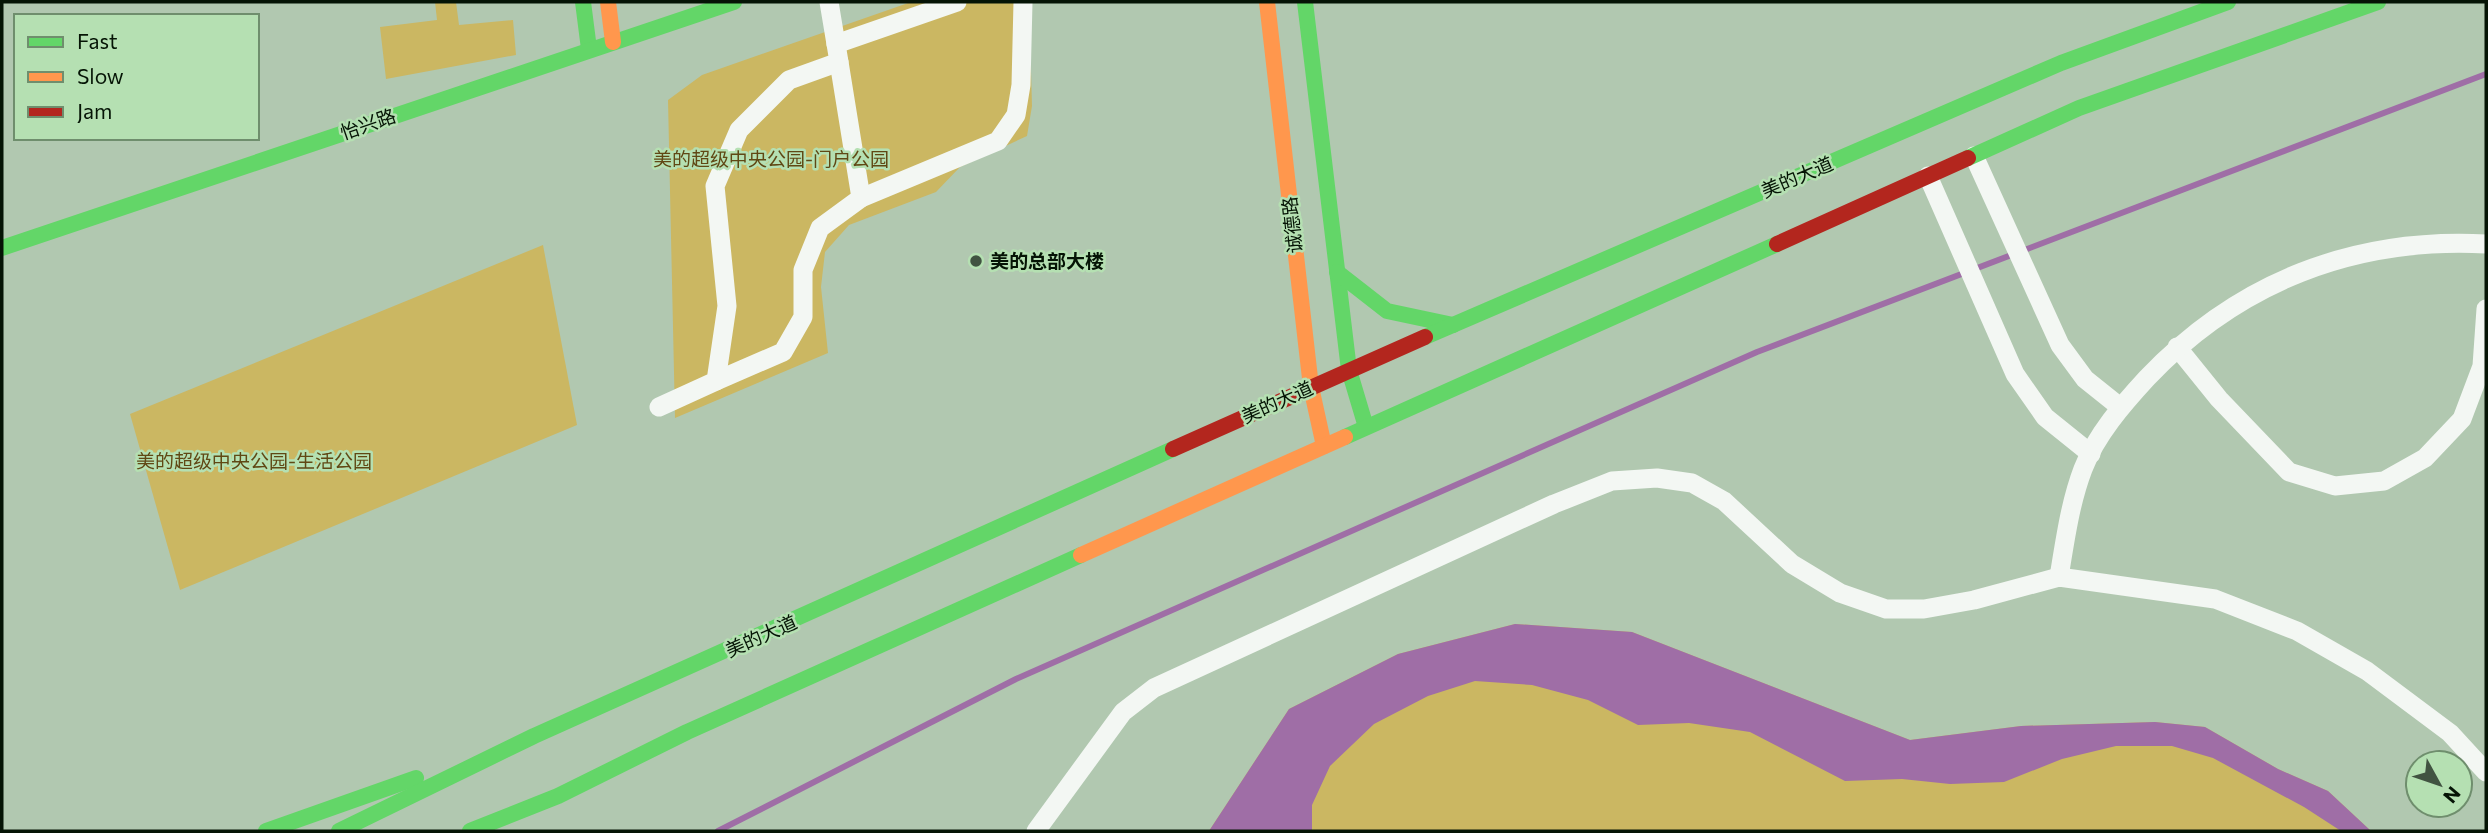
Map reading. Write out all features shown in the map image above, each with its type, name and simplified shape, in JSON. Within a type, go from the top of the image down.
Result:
[{"type":"main road","points":[[583,2],[589,49]]},
{"type":"main road","points":[[608,2],[613,42]]},
{"type":"main road","name":"怡兴路","points":[[2,248],[734,2]]},
{"type":"main road","name":"诚德路","points":[[1267,2],[1311,387],[1324,446]]},
{"type":"main road","name":"诚德路","points":[[1305,2],[1349,370],[1366,427]]},
{"type":"main road","name":"美的大道","points":[[339,831],[534,736],[1349,370],[2061,62],[2228,2]]},
{"type":"main road","points":[[494,831],[687,732],[2079,108],[2378,2]]},
{"type":"main road","points":[[1337,272],[1387,311],[1453,326]]},
{"type":"main road","points":[[267,831],[534,736]]},
{"type":"main road","points":[[470,831],[558,796]]},
{"type":"street","points":[[830,2],[860,198]]},
{"type":"street","points":[[716,381],[727,306],[715,186],[739,130],[789,80],[837,53],[957,2]]},
{"type":"street","points":[[659,407],[783,352],[803,317],[803,270],[820,228],[860,198],[998,141],[1016,115],[1021,85],[1023,2]]},
{"type":"street","points":[[1974,156],[2060,345],[2085,379],[2120,407]]},
{"type":"street","points":[[1928,176],[2015,374],[2045,416],[2091,454]]},
{"type":"street","points":[[2059,577],[2069,517],[2084,467],[2120,407],[2177,347],[2240,301],[2295,274],[2343,258],[2398,245],[2486,244]]},
{"type":"street","points":[[2177,347],[2219,399],[2289,472],[2335,486],[2384,481],[2425,458],[2462,419],[2483,366],[2486,309]]},
{"type":"street","points":[[1036,831],[1123,712],[1154,688],[1542,510],[1612,481],[1657,478],[1692,484],[1724,501],[1792,564],[1840,593],[1886,609],[1924,609],[1974,600],[2059,577],[2216,599],[2297,631],[2367,671],[2450,733],[2486,772]]},
{"type":"green space","points":[[435,2],[456,2],[459,25],[513,20],[516,55],[386,79],[380,27],[437,20]]},
{"type":"green space","name":"美的超级中央公园-门户公园","points":[[911,2],[1029,2],[1032,106],[1027,136],[960,167],[936,192],[849,225],[825,252],[821,287],[828,353],[675,418],[668,100],[702,75]]},
{"type":"green space","name":"美的超级中央公园-生活公园","points":[[543,245],[577,425],[180,590],[130,414]]},
{"type":"green space","points":[[1515,624],[1632,632],[1910,740],[2021,726],[2155,722],[2205,727],[2278,769],[2328,791],[2371,831],[1209,831],[1289,709],[1398,654]]},
{"type":"shaded area","points":[[1515,624],[1632,632],[1910,740],[2021,726],[2155,722],[2205,727],[2278,769],[2328,791],[2371,831],[2341,831],[2304,807],[2213,758],[2172,746],[2116,746],[2062,759],[2004,782],[1950,784],[1902,779],[1845,781],[1750,732],[1689,723],[1638,725],[1588,700],[1532,685],[1475,681],[1428,696],[1374,724],[1330,766],[1312,805],[1312,831],[1209,831],[1289,709],[1398,654]]},
{"type":"waterway","points":[[718,831],[1016,679],[1757,352],[2486,74]]},
{"type":"traffic: fast","points":[[583,2],[589,49]]},
{"type":"traffic: fast","points":[[2,248],[734,2]]},
{"type":"traffic: fast","points":[[1305,2],[1349,370],[1366,427]]},
{"type":"traffic: fast","points":[[1425,337],[2061,63],[2228,2]]},
{"type":"traffic: fast","points":[[1968,158],[2079,108],[2378,2]]},
{"type":"traffic: fast","points":[[1345,437],[1777,244]]},
{"type":"traffic: fast","points":[[1337,272],[1387,311],[1453,325]]},
{"type":"traffic: fast","points":[[339,831],[534,736],[1173,449]]},
{"type":"traffic: fast","points":[[470,831],[558,796],[687,732],[1081,555]]},
{"type":"traffic: fast","points":[[266,831],[416,778]]},
{"type":"traffic: slow","points":[[608,2],[613,42]]},
{"type":"traffic: slow","points":[[1267,2],[1311,387],[1324,446]]},
{"type":"traffic: slow","points":[[1081,555],[1345,437]]},
{"type":"traffic: jam","points":[[1777,244],[1968,158]]},
{"type":"traffic: jam","points":[[1173,449],[1425,337]]},
{"type":"place","name":"美的总部大楼","points":[[976,261]]}]
